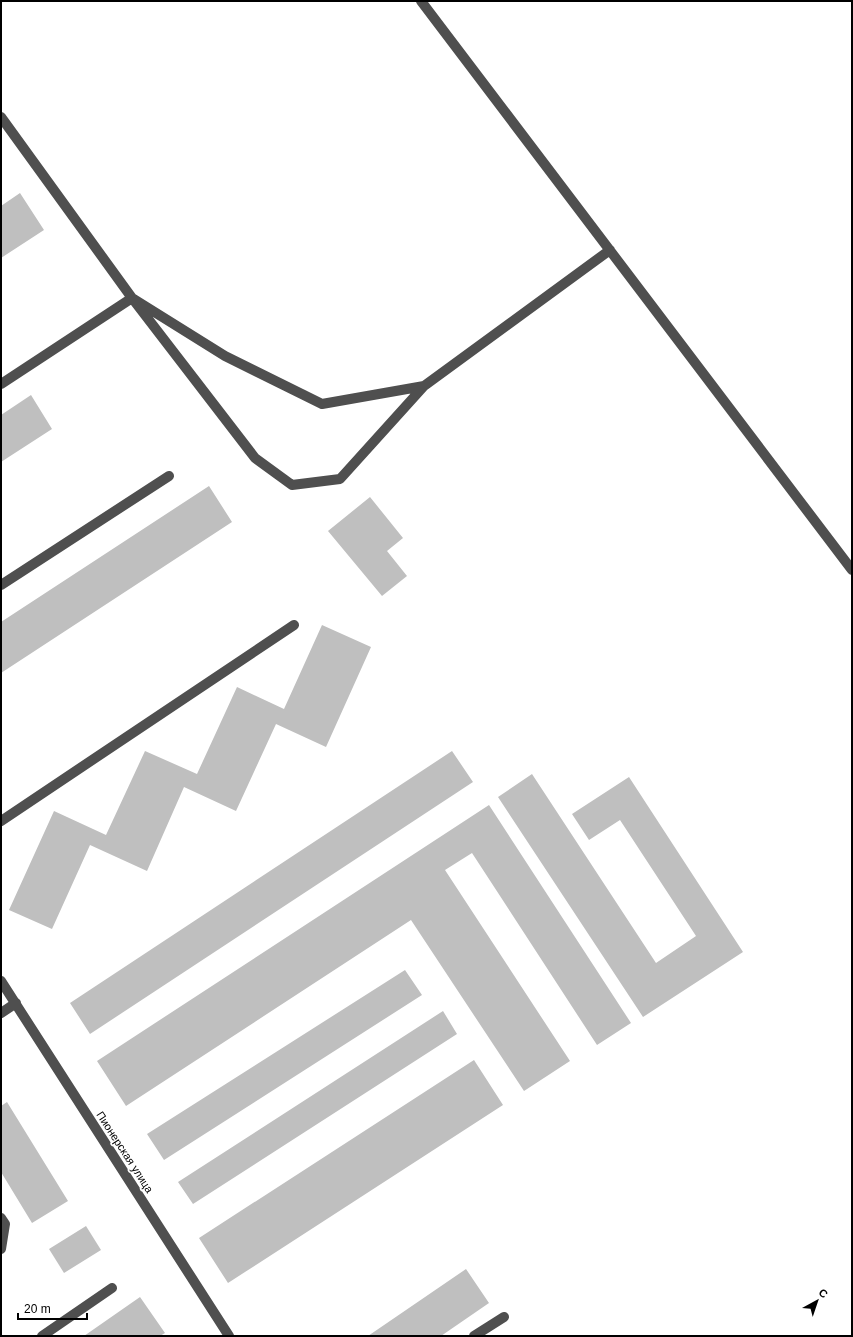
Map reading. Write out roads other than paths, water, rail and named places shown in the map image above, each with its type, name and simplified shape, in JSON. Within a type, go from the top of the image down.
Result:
[{"type":"street","points":[[421,1],[852,570]]},
{"type":"street","points":[[1,117],[132,298],[255,458],[292,485],[340,479],[424,386],[610,250]]},
{"type":"street","points":[[132,298],[225,356],[322,404],[424,386]]},
{"type":"street","points":[[1,384],[132,298]]},
{"type":"street","points":[[1,585],[169,476]]},
{"type":"street","points":[[1,821],[294,625]]},
{"type":"street","name":"Пионерская улица","points":[[1,980],[229,1336]]},
{"type":"street","points":[[1,1013],[16,1003]]},
{"type":"street","points":[[1,1218],[5,1224],[1,1249]]},
{"type":"street","points":[[42,1336],[112,1288]]},
{"type":"street","points":[[474,1336],[504,1317]]}]
